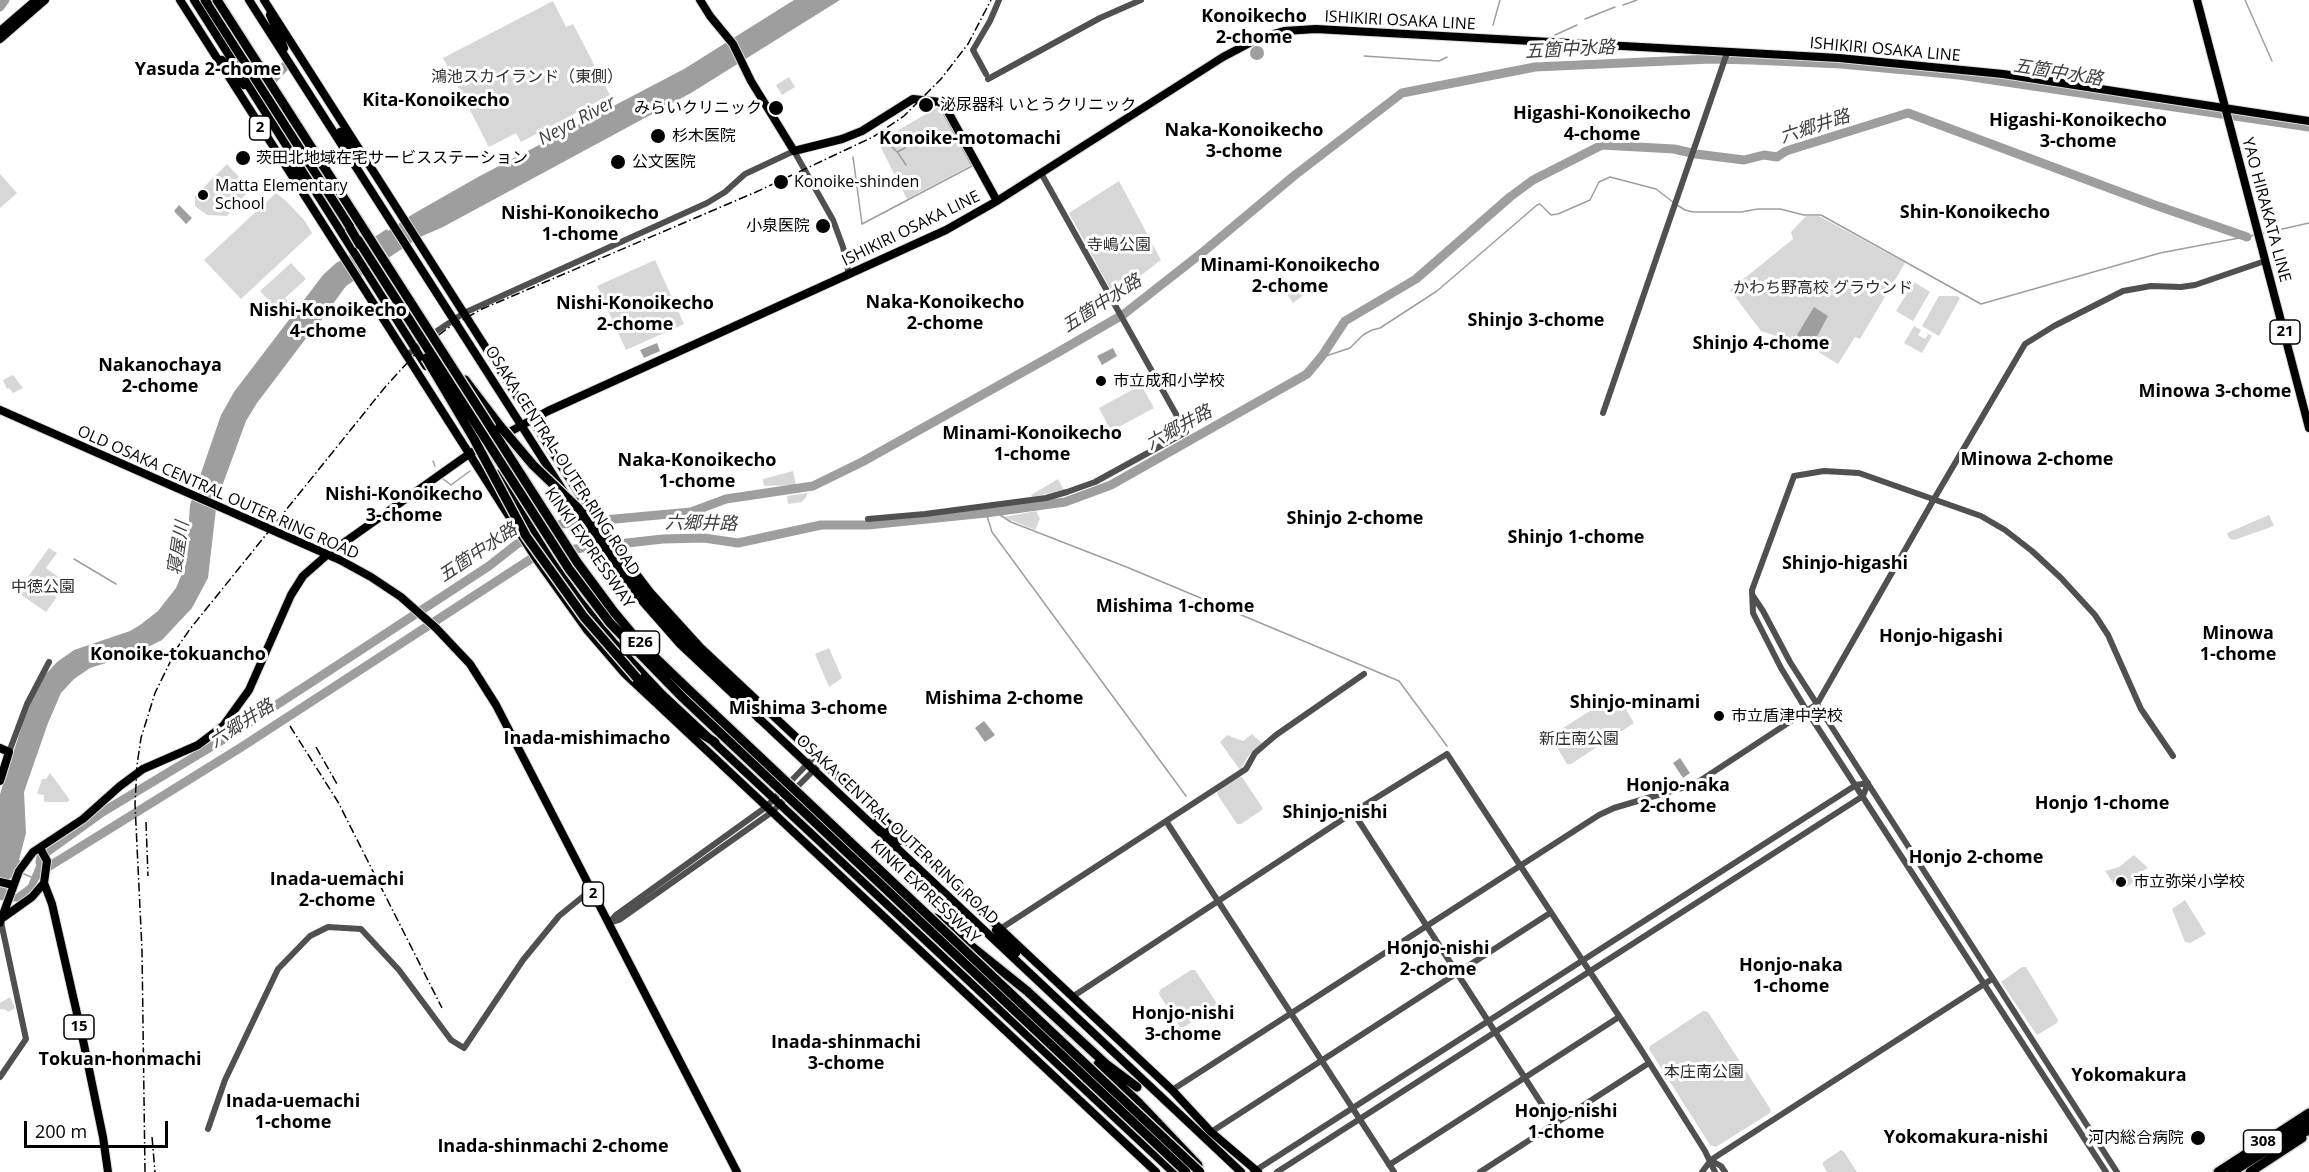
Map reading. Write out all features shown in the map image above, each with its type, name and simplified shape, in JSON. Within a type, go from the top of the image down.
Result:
[{"type":"highway","name":"KINKI EXPRESSWAY","points":[[205,0],[569,569],[609,623],[683,698],[1186,1172]]},
{"type":"highway","name":"KINKI EXPRESSWAY","points":[[219,0],[577,562],[614,612],[656,658],[1201,1172]]},
{"type":"highway","points":[[350,228],[474,439],[523,532],[584,617],[637,678],[687,726],[715,742]]},
{"type":"highway","points":[[439,347],[525,456],[582,512],[639,588],[677,631],[742,694],[759,718]]},
{"type":"highway","points":[[894,884],[1027,990],[1090,1048],[1137,1087]]},
{"type":"highway","points":[[986,970],[998,970],[1046,1015],[1139,1103],[1201,1172]]},
{"type":"highway","name":"308","points":[[2218,1172],[2309,1113]]},
{"type":"highway","points":[[2240,1172],[2289,1138],[2309,1119]]},
{"type":"highway","points":[[2223,1172],[2309,1119]]},
{"type":"highway","points":[[2232,1172],[2289,1138],[2309,1132]]},
{"type":"highway","points":[[2250,1172],[2309,1132]]},
{"type":"highway","name":"308","points":[[2256,1172],[2309,1138]]},
{"type":"main road","points":[[0,31],[36,0]]},
{"type":"main road","points":[[0,39],[45,0]]},
{"type":"main road","name":"2","points":[[180,0],[526,544],[571,609],[624,673],[1156,1172]]},
{"type":"main road","name":"2","points":[[194,0],[543,549],[579,600],[614,643],[662,694],[1173,1172]]},
{"type":"main road","name":"OSAKA CENTRAL OUTER RING ROAD","points":[[249,0],[586,526],[629,586],[660,623],[807,765],[1240,1172]]},
{"type":"main road","points":[[264,0],[289,60]]},
{"type":"main road","points":[[264,0],[599,525],[650,592],[681,627],[822,762],[1172,1090],[1211,1132],[1256,1171]]},
{"type":"main road","points":[[700,0],[710,16],[730,39],[743,61],[749,78],[794,151],[842,139],[862,131],[913,99],[940,102],[947,110],[997,201]]},
{"type":"main road","name":"YAO HIRAKATA LINE","points":[[2198,0],[2309,428]]},
{"type":"main road","name":"ISHIKIRI OSAKA LINE","points":[[13,885],[24,862],[44,855],[120,786],[143,769],[198,745],[223,726],[243,701],[251,686],[294,589],[303,576],[328,554],[468,454],[532,419],[946,230],[997,201],[1240,46],[1259,38],[1284,31],[1323,30],[1839,58],[2003,74],[2227,114],[2309,121]]},
{"type":"main road","points":[[200,32],[204,33],[273,124],[295,165],[307,201]]},
{"type":"main road","points":[[324,116],[351,146],[376,182],[388,194]]},
{"type":"main road","name":"OLD OSAKA CENTRAL OUTER RING ROAD","points":[[0,410],[328,554],[371,577],[432,623],[470,664],[496,705],[737,1172]]},
{"type":"main road","points":[[0,748],[9,752],[0,781]]},
{"type":"main road","points":[[855,808],[944,876]]},
{"type":"main road","name":"15","points":[[44,855],[46,871],[44,883],[52,904],[83,1040],[108,1172]]},
{"type":"main road","points":[[0,882],[13,885],[1,921]]},
{"type":"main road","points":[[1,921],[31,898],[44,883]]},
{"type":"main road","points":[[980,910],[1010,946],[1043,979],[1052,993]]},
{"type":"main road","points":[[898,914],[933,961]]},
{"type":"main road","points":[[1057,1079],[1116,1119]]},
{"type":"street","points":[[999,0],[973,50],[987,77],[1100,18],[1141,0]]},
{"type":"street","points":[[1604,413],[1727,53]]},
{"type":"street","points":[[406,356],[414,347],[464,313],[707,203],[745,174],[794,151],[833,220],[843,247],[849,275]]},
{"type":"street","points":[[867,519],[1046,498],[1095,482],[1186,432],[1041,173]]},
{"type":"street","points":[[1172,1090],[1606,811],[1695,784],[1817,704],[2025,344],[2054,326],[2123,291],[2151,286],[2195,285],[2265,261]]},
{"type":"street","points":[[2106,1172],[1807,711],[1781,668],[1753,613],[1752,590],[1794,476],[1824,471],[1851,471],[1981,516],[2005,530],[2061,578],[2094,615],[2108,635],[2141,709],[2173,756]]},
{"type":"street","points":[[1753,596],[1817,704],[2116,1172]]},
{"type":"street","points":[[9,752],[27,704],[49,662]]},
{"type":"street","points":[[1000,929],[1246,769],[1255,753],[1276,735],[1364,674]]},
{"type":"street","points":[[1072,997],[1353,812],[1447,754],[1521,865],[1588,972],[1620,1017],[1711,1160],[1715,1172]]},
{"type":"street","points":[[609,923],[619,920],[769,809],[816,755]]},
{"type":"street","points":[[777,801],[822,762]]},
{"type":"street","points":[[1256,1171],[1856,785],[1868,783]]},
{"type":"street","points":[[1277,1172],[1863,795],[1868,783]]},
{"type":"street","points":[[1353,812],[1554,1123]]},
{"type":"street","points":[[1166,821],[1394,1172]]},
{"type":"street","points":[[208,1129],[225,1080],[278,969],[310,936],[328,927],[361,929],[420,996],[451,1040],[464,1048],[523,960],[559,916],[591,890]]},
{"type":"street","points":[[1211,1132],[1550,913]]},
{"type":"street","points":[[0,1077],[26,1039],[1,921]]},
{"type":"street","points":[[1702,1172],[1711,1160],[1992,979]]},
{"type":"street","points":[[1389,1165],[1620,1017]]},
{"type":"street","points":[[1480,1172],[1649,1063]]},
{"type":"street","points":[[1711,1160],[1721,1166],[1725,1172]]},
{"type":"green space","name":"鴻池スカイランド（東側）","points":[[553,1],[566,27],[573,24],[610,95],[521,142],[516,133],[489,147],[443,58]]},
{"type":"green space","points":[[789,77],[795,87],[782,95],[776,85]]},
{"type":"green space","points":[[938,107],[971,165],[907,199],[878,142]]},
{"type":"green space","points":[[227,164],[250,189],[227,216],[207,215],[195,206],[195,196]]},
{"type":"green space","points":[[0,174],[17,193],[0,208]]},
{"type":"green space","name":"寺嶋公園","points":[[1119,181],[1161,260],[1114,296],[1069,213]]},
{"type":"green space","points":[[276,193],[305,221],[312,233],[241,299],[204,260]]},
{"type":"green space","name":"かわち野高校 グラウンド","points":[[1806,216],[1819,216],[1905,263],[1860,339],[1855,337],[1838,364],[1797,339],[1792,341],[1761,331],[1730,290],[1793,239],[1791,232]]},
{"type":"green space","points":[[655,260],[684,324],[626,350],[597,286]]},
{"type":"green space","points":[[291,263],[306,279],[285,298],[288,301],[279,311],[260,291]]},
{"type":"green space","points":[[1303,280],[1310,290],[1293,303],[1282,287],[1289,281],[1294,287]]},
{"type":"green space","points":[[1914,282],[1930,292],[1913,321],[1896,311]]},
{"type":"green space","points":[[1939,296],[1960,298],[1939,336],[1922,326]]},
{"type":"green space","points":[[1914,326],[1921,330],[1918,335],[1925,339],[1928,335],[1925,332],[1932,336],[1922,353],[1904,343]]},
{"type":"green space","points":[[13,375],[23,388],[13,393],[9,388],[7,389],[3,380]]},
{"type":"green space","points":[[1141,385],[1154,408],[1111,431],[1099,408]]},
{"type":"green space","points":[[793,471],[796,485],[764,486],[763,479]]},
{"type":"green space","points":[[1058,479],[1064,490],[1033,497],[1031,495]]},
{"type":"green space","points":[[807,493],[802,502],[788,504],[787,496]]},
{"type":"green space","points":[[1036,511],[1040,519],[1035,530],[1004,517]]},
{"type":"green space","points":[[2269,515],[2274,526],[2234,540],[2229,538],[2227,533]]},
{"type":"green space","name":"中徳公園","points":[[49,548],[57,553],[46,568],[67,583],[46,612],[17,592]]},
{"type":"green space","points":[[829,648],[842,678],[829,687],[815,654]]},
{"type":"green space","name":"新庄南公園","points":[[1615,695],[1618,696],[1634,723],[1571,764],[1567,764],[1552,739],[1552,735]]},
{"type":"green space","points":[[1252,734],[1262,743],[1249,755],[1240,770],[1220,742],[1227,735],[1243,741]]},
{"type":"green space","points":[[50,773],[70,800],[67,802],[44,802],[44,795],[37,794],[42,779],[46,779]]},
{"type":"green space","points":[[1242,777],[1262,810],[1241,824],[1237,824],[1217,794],[1218,790]]},
{"type":"green space","points":[[2134,855],[2148,868],[2140,872],[2142,876],[2127,887],[2123,882],[2116,887],[2105,871],[2119,867]]},
{"type":"green space","points":[[2185,900],[2206,934],[2190,943],[2185,942],[2172,909]]},
{"type":"green space","points":[[2022,967],[2026,967],[2058,1020],[2057,1023],[2037,1035],[2001,982]]},
{"type":"green space","points":[[1191,970],[1195,970],[1216,1002],[1215,1007],[1184,1027],[1180,1027],[1159,994],[1160,990]]},
{"type":"green space","points":[[10,997],[15,1008],[8,1012],[0,1009],[0,1003]]},
{"type":"green space","name":"本庄南公園","points":[[1703,1011],[1708,1012],[1771,1110],[1770,1113],[1716,1147],[1710,1145],[1649,1049],[1650,1046]]},
{"type":"green space","points":[[1841,1150],[1857,1172],[1827,1172],[1823,1162]]},
{"type":"shaded area","points":[[794,0],[840,0],[691,93],[443,227],[420,237],[346,286],[322,319],[318,330],[315,329],[310,333],[246,421],[217,500],[208,578],[192,608],[162,640],[134,654],[90,668],[74,679],[61,693],[24,792],[26,833],[19,860],[27,864],[20,881],[10,878],[6,889],[16,894],[28,885],[41,854],[43,872],[35,887],[20,902],[0,900],[0,794],[28,707],[45,675],[57,662],[74,650],[130,631],[140,625],[158,611],[176,588],[186,564],[190,505],[221,415],[234,392],[323,275],[336,263],[350,255],[349,253],[387,229],[388,231],[478,177],[684,69]]},
{"type":"shaded area","points":[[1257,46],[1262,48],[1264,53],[1262,58],[1257,60],[1252,58],[1250,53],[1252,48]]},
{"type":"shaded area","points":[[179,205],[192,218],[186,224],[174,211]]},
{"type":"shaded area","points":[[1814,307],[1828,316],[1813,344],[1797,335]]},
{"type":"shaded area","points":[[657,343],[660,351],[644,358],[640,350]]},
{"type":"shaded area","points":[[1113,348],[1117,356],[1102,365],[1097,356]]},
{"type":"shaded area","points":[[984,721],[995,735],[985,742],[975,728]]},
{"type":"shaded area","points":[[1680,758],[1690,773],[1683,778],[1673,763]]},
{"type":"waterway","points":[[0,7],[5,0]]},
{"type":"waterway","points":[[1493,25],[1500,0]]},
{"type":"waterway","points":[[1623,5],[1637,0]]},
{"type":"waterway","points":[[2245,0],[2272,61]]},
{"type":"waterway","points":[[1585,19],[1615,7]]},
{"type":"waterway","points":[[1555,35],[1577,25]]},
{"type":"waterway","points":[[1364,56],[1439,61],[1447,57]]},
{"type":"waterway","name":"五箇中水路","points":[[40,862],[41,857],[48,851],[101,813],[224,739],[489,566],[517,544],[561,524],[691,512],[726,499],[813,486],[862,462],[1055,354],[1124,314],[1295,175],[1402,93],[1535,67],[1711,59],[1752,60],[1841,64],[1959,75],[2309,127]]},
{"type":"waterway","points":[[258,96],[286,65]]},
{"type":"waterway","points":[[853,157],[862,224],[972,166],[940,108]]},
{"type":"waterway","name":"六郷井路","points":[[40,872],[240,748],[537,555],[663,539],[704,538],[738,543],[821,525],[868,525],[986,513],[1065,502],[1111,485],[1307,374],[1345,321],[1416,279],[1510,197],[1533,180],[1602,145],[1674,149],[1744,160],[1764,155],[1777,157],[1786,151],[1908,113],[2247,237]]},
{"type":"waterway","points":[[890,145],[897,152],[905,148],[900,140]]},
{"type":"waterway","points":[[898,153],[906,165]]},
{"type":"waterway","points":[[1322,356],[1350,348],[1363,335],[1380,328],[1437,291],[1537,205],[1540,204],[1551,215],[1558,214],[1590,200],[1599,182],[1610,177],[1656,189],[1673,202]]},
{"type":"waterway","points":[[1677,205],[1693,212],[1780,209],[1804,215],[1821,215],[1981,304],[2160,253],[2255,235]]},
{"type":"waterway","points":[[2260,234],[2309,223]]},
{"type":"waterway","points":[[433,461],[435,466]]},
{"type":"waterway","points":[[443,479],[451,485],[470,471]]},
{"type":"waterway","points":[[994,511],[1011,522],[1129,568],[1399,681],[1447,746]]},
{"type":"waterway","points":[[986,513],[992,532],[1186,796]]},
{"type":"waterway","points":[[74,559],[116,584]]},
{"type":"waterway","points":[[22,873],[31,877]]},
{"type":"railway","points":[[145,1172],[142,950],[135,804],[137,765],[141,738],[155,693],[177,648],[190,629],[386,386],[420,349],[448,328],[482,309],[756,192],[873,137],[904,116],[941,79],[968,44],[991,0]]},
{"type":"railway","points":[[290,726],[338,802],[442,1008]]},
{"type":"railway","points":[[316,747],[337,784]]},
{"type":"railway","points":[[146,822],[148,876]]},
{"type":"railway","points":[[152,1137],[155,1172]]},
{"type":"railway","points":[[2236,1172],[2240,1170]]},
{"type":"place","name":"泌尿器科 いとうクリニック","points":[[926,105]]},
{"type":"place","name":"みらいクリニック","points":[[776,108]]},
{"type":"place","name":"杉木医院","points":[[658,136]]},
{"type":"place","name":"茨田北地域在宅サービスステーション","points":[[243,158]]},
{"type":"place","name":"公文医院","points":[[618,162]]},
{"type":"place","name":"Konoike-shinden","points":[[781,182]]},
{"type":"place","name":"Matta Elementary School","points":[[203,195]]},
{"type":"place","name":"小泉医院","points":[[823,226]]},
{"type":"place","name":"市立成和小学校","points":[[1101,381]]},
{"type":"place","name":"市立盾津中学校","points":[[1719,716]]},
{"type":"place","name":"市立弥栄小学校","points":[[2121,882]]},
{"type":"place","name":"河内総合病院","points":[[2198,1138]]},
{"type":"district","name":"Konoikecho 2-chome","points":[[1254,27]]},
{"type":"district","name":"Yasuda 2-chome","points":[[208,70]]},
{"type":"district","name":"Kita-Konoikecho","points":[[436,101]]},
{"type":"district","name":"Higashi-Konoikecho 4-chome","points":[[1602,124]]},
{"type":"district","name":"Higashi-Konoikecho 3-chome","points":[[2078,131]]},
{"type":"district","name":"Konoike-motomachi","points":[[970,139]]},
{"type":"district","name":"Naka-Konoikecho 3-chome","points":[[1244,141]]},
{"type":"district","name":"Shin-Konoikecho","points":[[1975,213]]},
{"type":"district","name":"Nishi-Konoikecho 1-chome","points":[[580,224]]},
{"type":"district","name":"Minami-Konoikecho 2-chome","points":[[1290,276]]},
{"type":"district","name":"Naka-Konoikecho 2-chome","points":[[945,313]]},
{"type":"district","name":"Nishi-Konoikecho 2-chome","points":[[635,314]]},
{"type":"district","name":"Nishi-Konoikecho 4-chome","points":[[328,321]]},
{"type":"district","name":"Shinjo 3-chome","points":[[1536,321]]},
{"type":"district","name":"Shinjo 4-chome","points":[[1761,344]]},
{"type":"district","name":"Nakanochaya 2-chome","points":[[160,376]]},
{"type":"district","name":"Minowa 3-chome","points":[[2215,392]]},
{"type":"district","name":"Minami-Konoikecho 1-chome","points":[[1032,444]]},
{"type":"district","name":"Minowa 2-chome","points":[[2037,460]]},
{"type":"district","name":"Naka-Konoikecho 1-chome","points":[[697,471]]},
{"type":"district","name":"Nishi-Konoikecho 3-chome","points":[[404,505]]},
{"type":"district","name":"Shinjo 2-chome","points":[[1355,519]]},
{"type":"district","name":"Shinjo 1-chome","points":[[1576,538]]},
{"type":"district","name":"Shinjo-higashi","points":[[1845,564]]},
{"type":"district","name":"Mishima 1-chome","points":[[1175,607]]},
{"type":"district","name":"Honjo-higashi","points":[[1941,637]]},
{"type":"district","name":"Minowa 1-chome","points":[[2238,644]]},
{"type":"district","name":"Konoike-tokuancho","points":[[178,655]]},
{"type":"district","name":"Mishima 2-chome","points":[[1004,699]]},
{"type":"district","name":"Shinjo-minami","points":[[1635,703]]},
{"type":"district","name":"Mishima 3-chome","points":[[808,709]]},
{"type":"district","name":"Inada-mishimacho","points":[[587,739]]},
{"type":"district","name":"Honjo-naka 2-chome","points":[[1678,796]]},
{"type":"district","name":"Honjo 1-chome","points":[[2102,804]]},
{"type":"district","name":"Shinjo-nishi","points":[[1335,813]]},
{"type":"district","name":"Honjo 2-chome","points":[[1976,858]]},
{"type":"district","name":"Inada-uemachi 2-chome","points":[[337,890]]},
{"type":"district","name":"Honjo-nishi 2-chome","points":[[1438,959]]},
{"type":"district","name":"Honjo-naka 1-chome","points":[[1791,976]]},
{"type":"district","name":"Honjo-nishi 3-chome","points":[[1183,1024]]},
{"type":"district","name":"Inada-shinmachi 3-chome","points":[[846,1053]]},
{"type":"district","name":"Tokuan-honmachi","points":[[120,1060]]},
{"type":"district","name":"Yokomakura","points":[[2129,1076]]},
{"type":"district","name":"Inada-uemachi 1-chome","points":[[293,1112]]},
{"type":"district","name":"Honjo-nishi 1-chome","points":[[1566,1122]]},
{"type":"district","name":"Yokomakura-nishi","points":[[1966,1138]]},
{"type":"district","name":"Inada-shinmachi 2-chome","points":[[553,1147]]},
{"type":"water label","name":"Neya River","points":[[577,121]]},
{"type":"water label","name":"寝屋川","points":[[179,548]]}]
